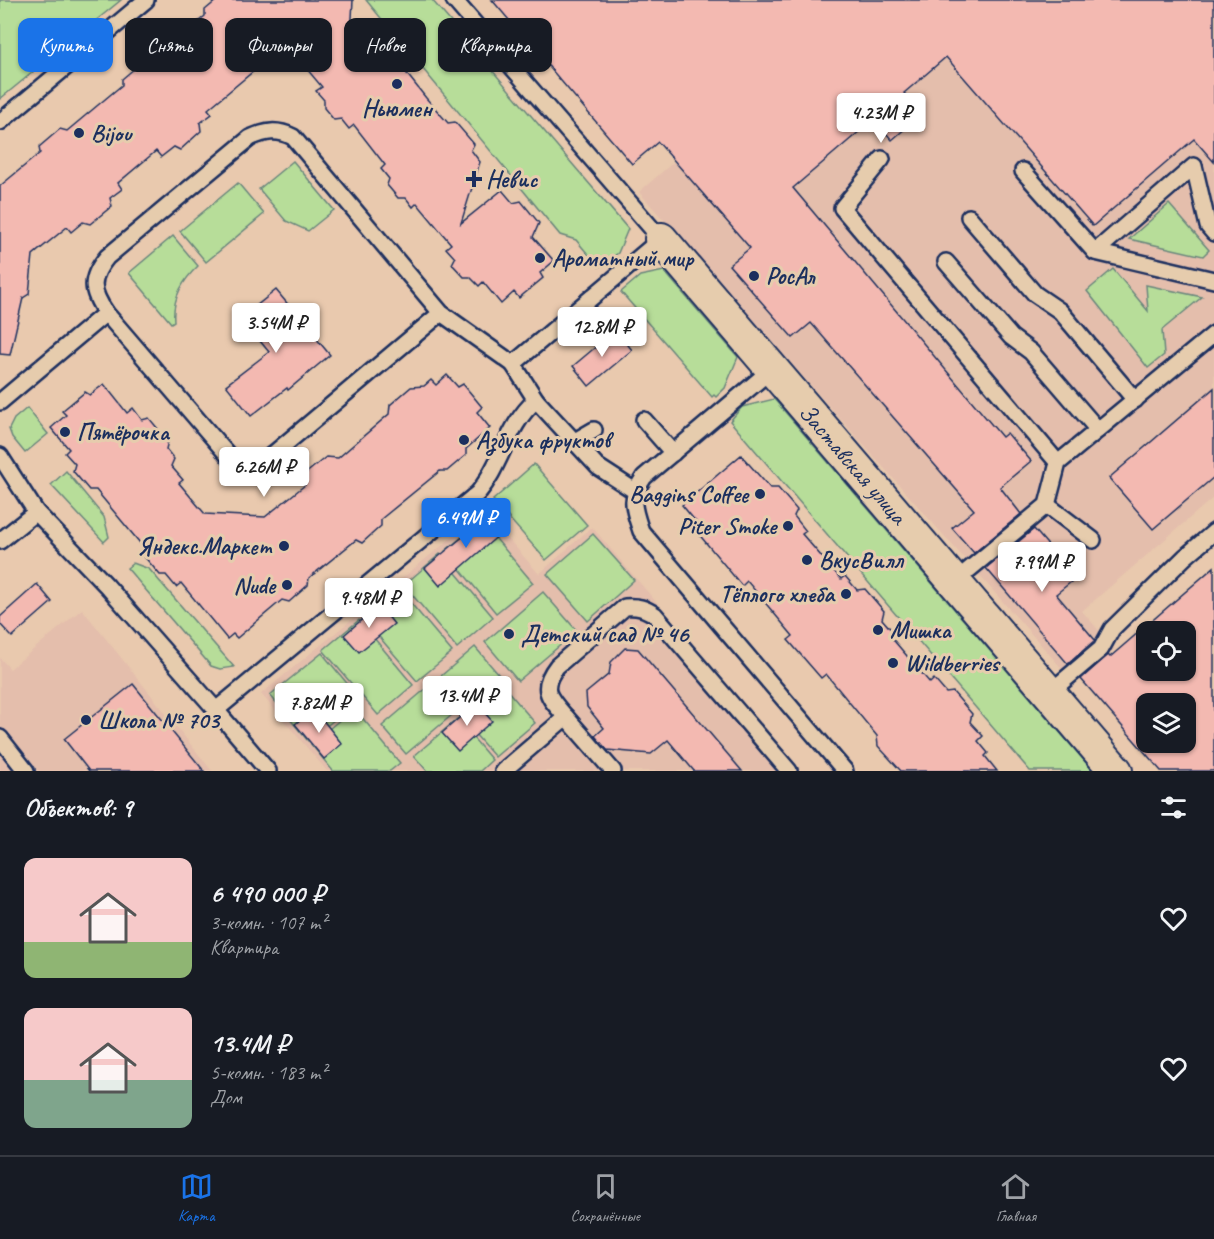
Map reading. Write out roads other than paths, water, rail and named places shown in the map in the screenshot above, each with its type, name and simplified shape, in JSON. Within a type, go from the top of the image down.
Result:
[{"type":"street","name":"Заставская улица","points":[[661,238],[1116,771]]},
{"type":"lane","points":[[0,122],[146,0]]},
{"type":"lane","points":[[454,0],[661,238],[513,364]]},
{"type":"lane","points":[[441,313],[265,461],[254,466],[243,466],[233,461],[106,313],[96,298],[94,282],[98,268],[107,257],[250,138],[265,131],[281,131],[293,137],[441,313],[513,364],[536,400],[598,467],[635,491]]},
{"type":"lane","points":[[882,159],[842,208],[1058,463]]},
{"type":"lane","points":[[1095,252],[1194,166],[1208,226],[1214,233]]},
{"type":"lane","points":[[1023,171],[1095,252],[1214,280]]},
{"type":"lane","points":[[969,217],[1035,294],[1060,311],[1134,400]]},
{"type":"lane","points":[[946,262],[1011,337],[1031,352],[1098,430]]},
{"type":"lane","points":[[0,402],[106,313]]},
{"type":"lane","points":[[954,582],[1047,505],[1058,463],[1214,334]]},
{"type":"lane","points":[[772,369],[644,477],[635,491],[634,510],[641,531],[845,771]]},
{"type":"lane","points":[[216,710],[478,493],[492,471],[518,418],[536,400]]},
{"type":"lane","points":[[644,420],[673,453]]},
{"type":"lane","points":[[575,441],[594,430]]},
{"type":"lane","points":[[0,456],[36,512],[107,586],[268,771]]},
{"type":"lane","points":[[1047,505],[1093,540]]},
{"type":"lane","points":[[0,541],[36,512]]},
{"type":"lane","points":[[1049,693],[1101,648],[1112,629],[1185,557],[1214,532]]},
{"type":"lane","points":[[613,771],[549,698],[547,686],[549,676],[557,666],[625,607],[636,606],[655,615],[789,771]]},
{"type":"lane","points":[[503,771],[566,717]]},
{"type":"lane","points":[[0,738],[26,771]]},
{"type":"place","name":"Ньюмен","points":[[397,84]]},
{"type":"place","name":"Bijou","points":[[79,133]]},
{"type":"place","name":"Невис","points":[[474,179]]},
{"type":"place","name":"Ароматный мир","points":[[540,258]]},
{"type":"place","name":"РосАл","points":[[754,276]]},
{"type":"place","name":"Пятёрочка","points":[[65,432]]},
{"type":"place","name":"Азбука фруктов","points":[[464,440]]},
{"type":"place","name":"Baggins Coffee","points":[[760,494]]},
{"type":"place","name":"Piter Smoke","points":[[788,526]]},
{"type":"place","name":"Яндекс.Маркет","points":[[284,546]]},
{"type":"place","name":"ВкусВилл","points":[[807,560]]},
{"type":"place","name":"Nude","points":[[287,585]]},
{"type":"place","name":"Тёплого хлеба","points":[[846,594]]},
{"type":"place","name":"Мишка","points":[[878,630]]},
{"type":"place","name":"Детский сад № 46","points":[[509,634]]},
{"type":"place","name":"Wildberries","points":[[893,663]]},
{"type":"place","name":"Школа № 703","points":[[86,720]]}]
